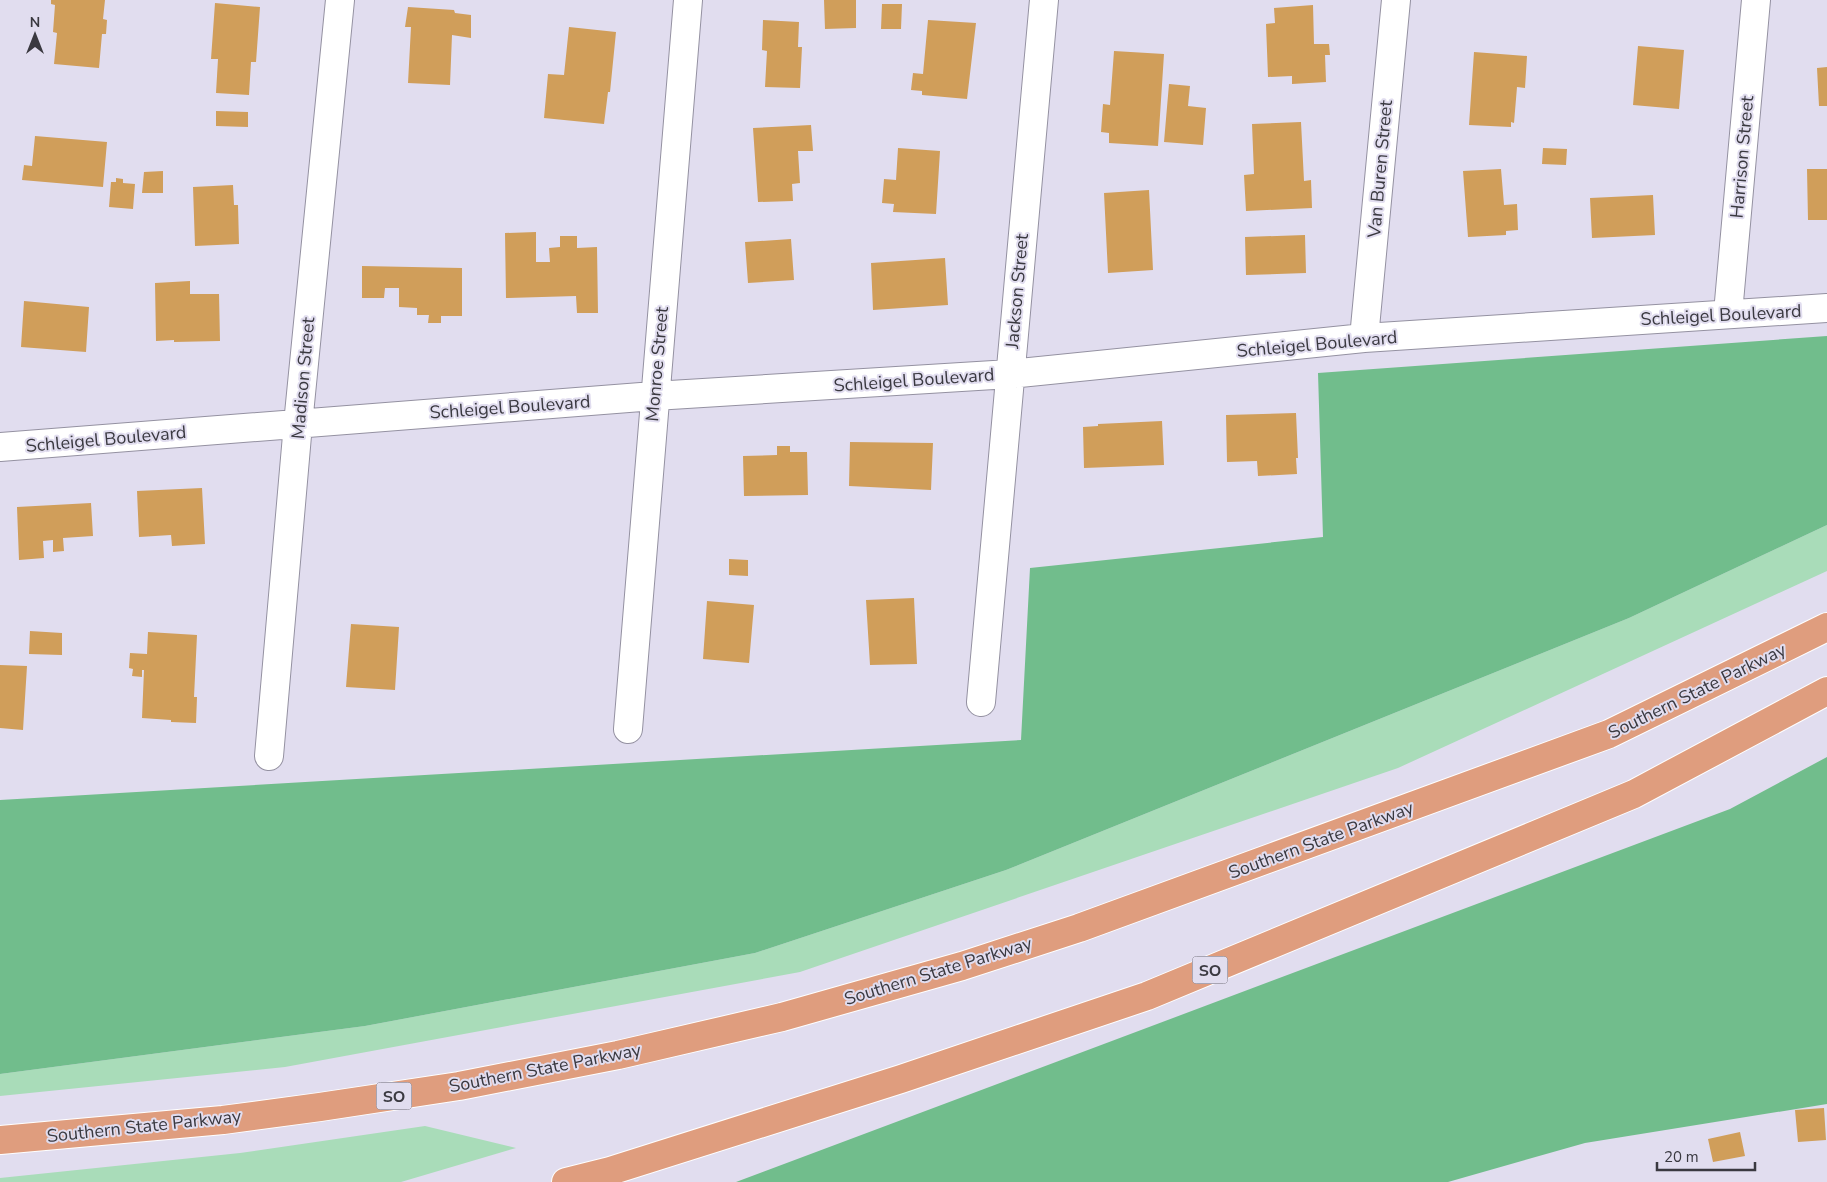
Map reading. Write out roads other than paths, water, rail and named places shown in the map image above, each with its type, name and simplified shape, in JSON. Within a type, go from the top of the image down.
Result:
[{"type":"highway","name":"Southern State Parkway","points":[[0,1140],[223,1120],[450,1087],[618,1055],[790,1015],[962,966],[1079,928],[1609,734],[1827,628]]},
{"type":"highway","name":"SO","points":[[566,1182],[619,1168],[901,1079],[1147,996],[1634,794],[1827,691]]},
{"type":"street","name":"Madison Street","points":[[269,756],[298,424],[340,0]]},
{"type":"street","name":"Monroe Street","points":[[628,728],[688,0]]},
{"type":"street","name":"Jackson Street","points":[[981,702],[1044,0]]},
{"type":"street","name":"Van Buren Street","points":[[1364,338],[1396,0]]},
{"type":"street","name":"Harrison Street","points":[[1728,313],[1756,0]]},
{"type":"street","name":"Schleigel Boulevard","points":[[0,448],[654,396],[1010,374],[1364,338],[1827,308]]}]
